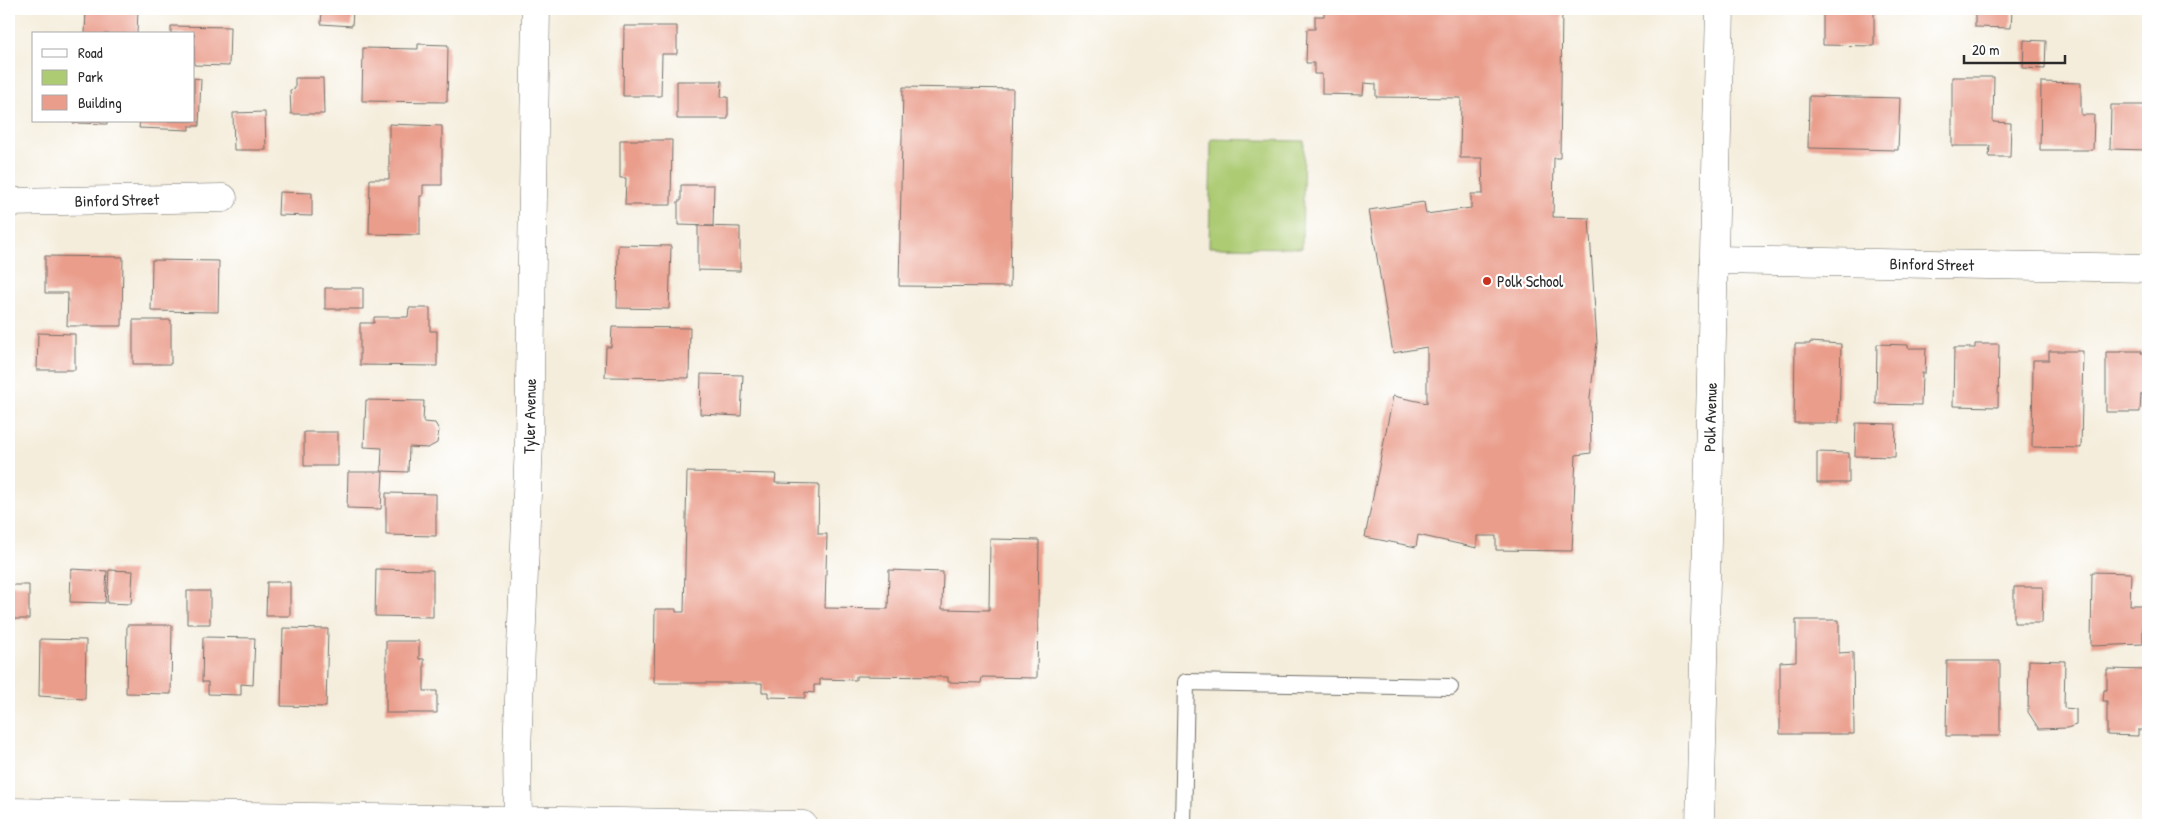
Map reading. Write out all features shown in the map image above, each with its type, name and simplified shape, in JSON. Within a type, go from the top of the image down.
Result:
[{"type":"street","name":"Tyler Avenue","points":[[518,822],[517,751],[530,442],[536,9]]},
{"type":"street","name":"Polk Avenue","points":[[1700,825],[1720,9]]},
{"type":"street","name":"Binford Street","points":[[9,202],[223,198]]},
{"type":"street","name":"Binford Street","points":[[1714,260],[2148,268]]},
{"type":"street","points":[[9,812],[518,822],[803,825]]},
{"type":"lane","points":[[1183,825],[1186,682],[1450,687]]},
{"type":"green space","points":[[1211,139],[1304,141],[1302,248],[1209,247]]},
{"type":"building","points":[[86,9],[138,9],[137,32],[85,32]]},
{"type":"building","points":[[322,9],[353,9],[352,26],[321,24]]},
{"type":"building","name":"Polk School","points":[[1324,9],[1562,9],[1560,158],[1554,158],[1553,217],[1589,218],[1597,343],[1590,397],[1591,453],[1576,455],[1572,551],[1496,550],[1496,536],[1477,536],[1477,548],[1418,535],[1416,547],[1365,537],[1393,396],[1427,403],[1427,347],[1393,353],[1369,210],[1424,202],[1426,214],[1471,208],[1471,194],[1483,194],[1482,158],[1460,158],[1461,98],[1376,97],[1376,84],[1364,83],[1363,95],[1322,94],[1322,74],[1314,74],[1314,63],[1306,63],[1307,29],[1315,29],[1315,16],[1324,16]]},
{"type":"building","points":[[1823,9],[1874,9],[1874,46],[1823,45]]},
{"type":"building","points":[[1975,9],[2012,9],[2011,28],[1975,27]]},
{"type":"building","points":[[171,26],[230,27],[229,66],[195,65],[195,32],[171,32]]},
{"type":"building","points":[[624,26],[677,26],[677,54],[662,54],[661,96],[623,96]]},
{"type":"building","points":[[2024,40],[2046,41],[2045,69],[2023,68]]},
{"type":"building","points":[[418,44],[448,45],[447,102],[362,101],[363,48],[418,49]]},
{"type":"building","points":[[1952,77],[1994,77],[1993,122],[2011,123],[2010,157],[1989,157],[1990,146],[1952,146]]},
{"type":"building","points":[[195,78],[201,79],[199,126],[189,126],[189,130],[139,128],[140,122],[195,122]]},
{"type":"building","points":[[295,78],[323,78],[324,114],[291,114],[290,90],[295,89]]},
{"type":"building","points":[[677,81],[722,81],[721,97],[728,97],[728,119],[677,119]]},
{"type":"building","points":[[2041,82],[2081,83],[2081,115],[2094,115],[2093,150],[2040,150]]},
{"type":"building","points":[[903,87],[1013,89],[1010,287],[899,286]]},
{"type":"building","points":[[1809,96],[1900,98],[1898,150],[1808,148]]},
{"type":"building","points":[[2111,105],[2148,105],[2148,150],[2110,149]]},
{"type":"building","points":[[265,112],[266,150],[234,150],[233,113]]},
{"type":"building","points":[[107,122],[107,124],[73,123]]},
{"type":"building","points":[[389,124],[442,126],[442,185],[423,185],[423,196],[420,196],[420,235],[369,234],[370,179],[389,179]]},
{"type":"building","points":[[620,140],[672,140],[671,205],[625,205],[626,178],[620,178]]},
{"type":"building","points":[[681,185],[714,185],[713,226],[678,225],[678,201],[681,201]]},
{"type":"building","points":[[279,192],[312,193],[312,216],[278,215]]},
{"type":"building","points":[[698,226],[740,227],[740,271],[698,270]]},
{"type":"building","points":[[618,245],[671,246],[669,309],[617,308]]},
{"type":"building","points":[[45,256],[123,257],[122,326],[67,326],[68,293],[45,293]]},
{"type":"building","points":[[152,260],[219,261],[218,312],[151,311]]},
{"type":"building","points":[[325,288],[363,288],[363,309],[325,309]]},
{"type":"building","points":[[409,308],[430,308],[430,331],[437,331],[437,366],[360,365],[360,323],[374,323],[374,317],[408,317]]},
{"type":"building","points":[[133,320],[171,320],[171,364],[133,364]]},
{"type":"building","points":[[612,327],[690,328],[689,378],[605,377],[606,347],[611,347]]},
{"type":"building","points":[[38,333],[75,334],[75,370],[37,370]]},
{"type":"building","points":[[1810,342],[1841,344],[1839,423],[1794,423],[1795,344],[1810,344]]},
{"type":"building","points":[[1877,344],[1908,345],[1908,348],[1926,348],[1925,373],[1922,373],[1921,405],[1876,404]]},
{"type":"building","points":[[1975,344],[1999,344],[1998,407],[1953,406],[1954,348],[1975,348]]},
{"type":"building","points":[[2049,351],[2083,351],[2081,448],[2032,447],[2033,360],[2049,360]]},
{"type":"building","points":[[2142,351],[2141,353],[2148,353],[2148,394],[2141,394],[2140,412],[2106,412],[2106,352]]},
{"type":"building","points":[[701,374],[743,375],[741,416],[700,414]]},
{"type":"building","points":[[366,400],[424,401],[423,422],[435,423],[439,430],[437,443],[428,448],[409,447],[408,472],[381,471],[382,448],[364,447]]},
{"type":"building","points":[[1856,423],[1896,424],[1895,457],[1855,456]]},
{"type":"building","points":[[304,432],[338,432],[338,466],[304,466]]},
{"type":"building","points":[[1817,452],[1849,453],[1849,483],[1817,483]]},
{"type":"building","points":[[348,472],[383,472],[381,509],[347,508]]},
{"type":"building","points":[[687,472],[776,474],[775,483],[819,484],[818,534],[827,534],[825,608],[888,609],[889,570],[943,572],[942,609],[989,610],[990,539],[1039,540],[1037,678],[982,677],[981,683],[948,682],[948,677],[856,676],[856,680],[820,679],[820,685],[814,685],[814,693],[805,692],[805,698],[768,697],[768,692],[762,692],[762,683],[654,683],[655,609],[676,609],[676,612],[684,612]]},
{"type":"building","points":[[386,493],[436,494],[436,536],[386,535]]},
{"type":"building","points":[[71,569],[107,571],[105,603],[70,602]]},
{"type":"building","points":[[376,569],[433,570],[433,617],[375,616]]},
{"type":"building","points":[[109,570],[133,571],[131,604],[107,603]]},
{"type":"building","points":[[2092,572],[2131,573],[2130,605],[2143,605],[2143,644],[2091,646]]},
{"type":"building","points":[[267,582],[290,582],[290,616],[266,616]]},
{"type":"building","points":[[9,585],[29,585],[29,619],[9,619]]},
{"type":"building","points":[[2014,587],[2043,587],[2042,623],[2014,623]]},
{"type":"building","points":[[187,591],[210,591],[210,624],[187,624]]},
{"type":"building","points":[[1796,620],[1839,620],[1839,653],[1853,652],[1854,734],[1780,734],[1780,662],[1796,661]]},
{"type":"building","points":[[127,625],[172,625],[171,694],[126,693]]},
{"type":"building","points":[[283,628],[328,629],[326,707],[281,706]]},
{"type":"building","points":[[203,637],[255,638],[253,685],[241,684],[241,695],[208,694],[208,682],[202,682]]},
{"type":"building","points":[[40,639],[86,640],[85,699],[39,696]]},
{"type":"building","points":[[386,641],[419,641],[419,659],[424,659],[424,691],[437,691],[437,713],[386,713]]},
{"type":"building","points":[[2029,660],[2065,661],[2064,708],[2076,709],[2076,725],[2067,728],[2039,729],[2028,712]]},
{"type":"building","points":[[1947,661],[2000,661],[2000,736],[1946,736]]},
{"type":"building","points":[[2107,669],[2148,670],[2148,730],[2138,730],[2138,736],[2107,735],[2107,701],[2103,701],[2104,690],[2107,690]]},
{"type":"place","name":"Polk School","points":[[1487,281]]}]
